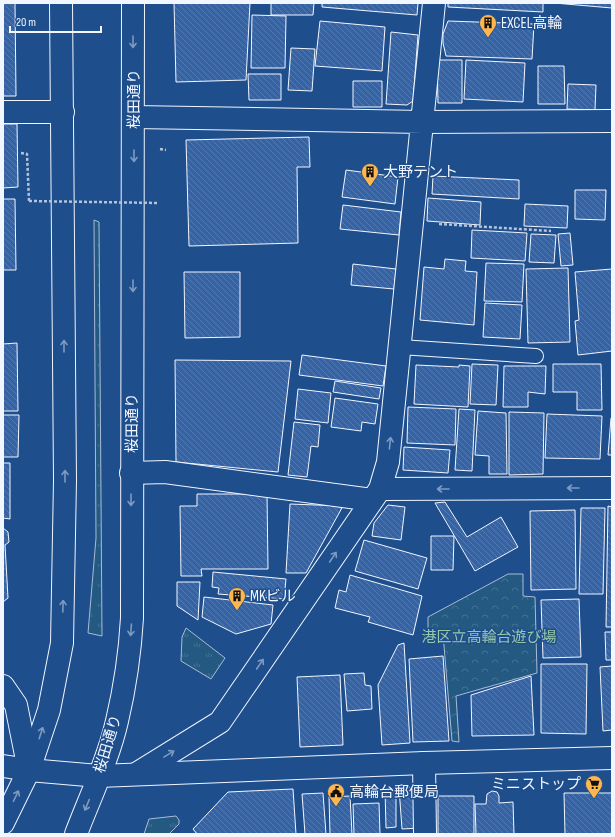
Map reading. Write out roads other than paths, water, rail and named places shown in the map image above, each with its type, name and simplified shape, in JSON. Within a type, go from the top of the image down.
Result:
[{"type":"main road","points":[[3,823],[29,770],[49,710],[62,643],[65,480],[61,3]]},
{"type":"main road","name":"桜田通り","points":[[76,834],[99,776],[117,723],[129,654],[132,618],[131,473],[134,117],[133,3]]},
{"type":"main road","points":[[136,774],[220,722],[376,494],[388,462],[434,3]]},
{"type":"main road","points":[[3,112],[62,112]]},
{"type":"main road","points":[[134,117],[423,122],[612,121]]},
{"type":"main road","points":[[131,473],[165,472],[376,494],[612,488]]},
{"type":"main road","points":[[3,686],[16,705],[29,770]]},
{"type":"main road","points":[[3,766],[29,770],[99,776],[424,763],[612,758]]},
{"type":"main road","points":[[424,763],[426,834]]},
{"type":"lane","points":[[400,347],[536,356]]},
{"type":"place","name":"EXCEL高輪","points":[[488,38]]},
{"type":"place","name":"大野テント","points":[[370,187]]},
{"type":"place","name":"MKビル","points":[[237,611]]},
{"type":"place","name":"ミニストップ","points":[[594,799]]},
{"type":"place","name":"高輪台郵便局","points":[[336,807]]},
{"type":"park label","name":"港区立高輪台遊び場","points":[[489,637]]}]
